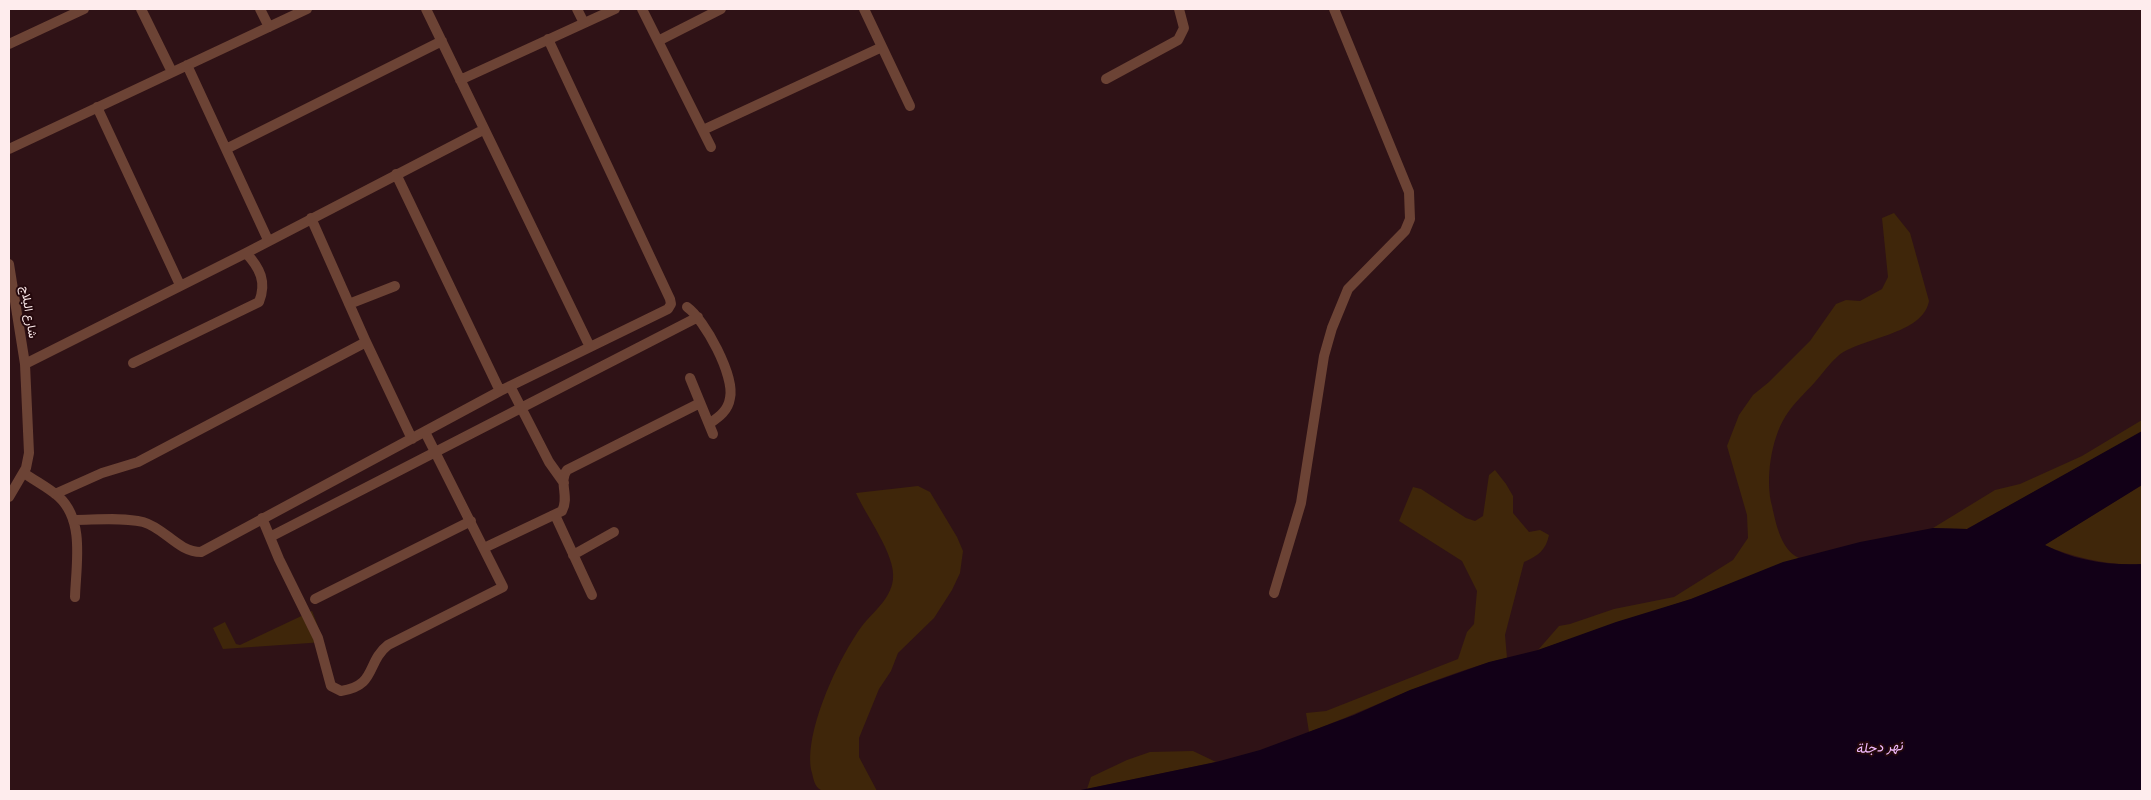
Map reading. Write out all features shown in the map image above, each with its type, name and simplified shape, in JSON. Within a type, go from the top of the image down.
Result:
[{"type":"street","points":[[9,44],[84,9]]},
{"type":"street","points":[[142,9],[172,72]]},
{"type":"street","points":[[260,9],[269,27]]},
{"type":"street","points":[[9,149],[307,9]]},
{"type":"street","points":[[426,9],[483,130],[590,347]]},
{"type":"street","points":[[577,9],[584,23]]},
{"type":"street","points":[[460,80],[615,9]]},
{"type":"street","points":[[642,9],[711,147]]},
{"type":"street","points":[[658,41],[721,9]]},
{"type":"street","points":[[864,9],[910,106]]},
{"type":"street","points":[[1106,79],[1178,40],[1184,28],[1179,9]]},
{"type":"street","points":[[1274,593],[1300,503],[1324,356],[1332,328],[1348,289],[1405,231],[1410,219],[1409,192],[1334,9]]},
{"type":"street","points":[[73,520],[144,522],[160,530],[184,549],[201,552],[500,391],[668,310],[671,302],[548,39]]},
{"type":"street","points":[[226,150],[442,41]]},
{"type":"street","points":[[703,130],[882,47]]},
{"type":"street","points":[[187,65],[268,240]]},
{"type":"street","points":[[97,107],[180,285]]},
{"type":"street","points":[[24,364],[246,253],[310,218],[483,130]]},
{"type":"street","points":[[396,174],[500,391]]},
{"type":"street","points":[[310,218],[412,438]]},
{"type":"street","points":[[133,363],[259,302],[263,291],[259,267],[246,253]]},
{"type":"street","name":"شارع البلاج","points":[[9,264],[24,364],[29,453],[24,473]]},
{"type":"street","points":[[349,304],[395,286]]},
{"type":"street","points":[[688,307],[698,317],[731,384],[728,406],[711,429],[690,378]]},
{"type":"street","points":[[270,537],[698,317]]},
{"type":"street","points":[[55,494],[102,473],[138,462],[366,342]]},
{"type":"street","points":[[510,386],[549,462],[564,484]]},
{"type":"street","points":[[484,548],[555,515],[565,506],[564,474],[572,467],[700,403]]},
{"type":"street","points":[[262,518],[318,638],[332,686],[335,690],[341,691],[364,682],[378,655],[388,645],[503,587],[425,432]]},
{"type":"street","points":[[9,497],[24,473],[55,494],[63,502],[73,520],[76,534],[75,597]]},
{"type":"street","points":[[555,515],[592,595]]},
{"type":"street","points":[[315,599],[471,521]]},
{"type":"street","points":[[573,555],[614,532]]},
{"type":"shaded area","points":[[1894,213],[1910,233],[1929,301],[1924,312],[1904,328],[1861,344],[1838,356],[1792,408],[1780,426],[1773,448],[1769,472],[1770,496],[1780,536],[1788,549],[1799,558],[1691,599],[1538,650],[1559,626],[1614,609],[1674,597],[1733,560],[1748,538],[1747,515],[1727,446],[1739,415],[1753,395],[1769,382],[1810,341],[1836,304],[1846,300],[1860,301],[1882,289],[1888,277],[1882,218]]},
{"type":"shaded area","points":[[2142,420],[2142,432],[1967,529],[1933,528],[1995,490],[2020,484],[2082,456]]},
{"type":"shaded area","points":[[1495,470],[1513,496],[1513,513],[1529,532],[1540,530],[1549,535],[1546,545],[1541,552],[1524,562],[1505,635],[1507,658],[1431,682],[1309,732],[1306,713],[1326,711],[1458,659],[1467,632],[1474,624],[1477,591],[1462,561],[1399,521],[1413,487],[1421,489],[1466,518],[1475,521],[1483,516],[1489,475]]},
{"type":"shaded area","points":[[2142,485],[2142,564],[2117,564],[2092,560],[2044,545]]},
{"type":"shaded area","points":[[918,486],[930,492],[957,537],[963,551],[960,573],[952,590],[934,618],[898,653],[891,671],[879,689],[859,738],[859,757],[877,791],[844,793],[824,791],[817,787],[814,782],[810,757],[817,718],[833,676],[843,657],[862,626],[889,593],[893,579],[893,569],[885,547],[856,493]]},
{"type":"shaded area","points":[[312,611],[324,642],[223,649],[213,628],[225,622],[236,644],[240,645]]},
{"type":"shaded area","points":[[1193,751],[1216,762],[1087,789],[1091,777],[1127,760],[1150,752]]},
{"type":"water","name":"نهر دجلة","points":[[2142,431],[2142,485],[2045,545],[2067,555],[2092,561],[2142,564],[2142,791],[1076,791],[1216,762],[1260,750],[1354,715],[1410,690],[1489,662],[1538,650],[1616,622],[1691,599],[1783,562],[1860,542],[1933,528],[1967,529]]}]
